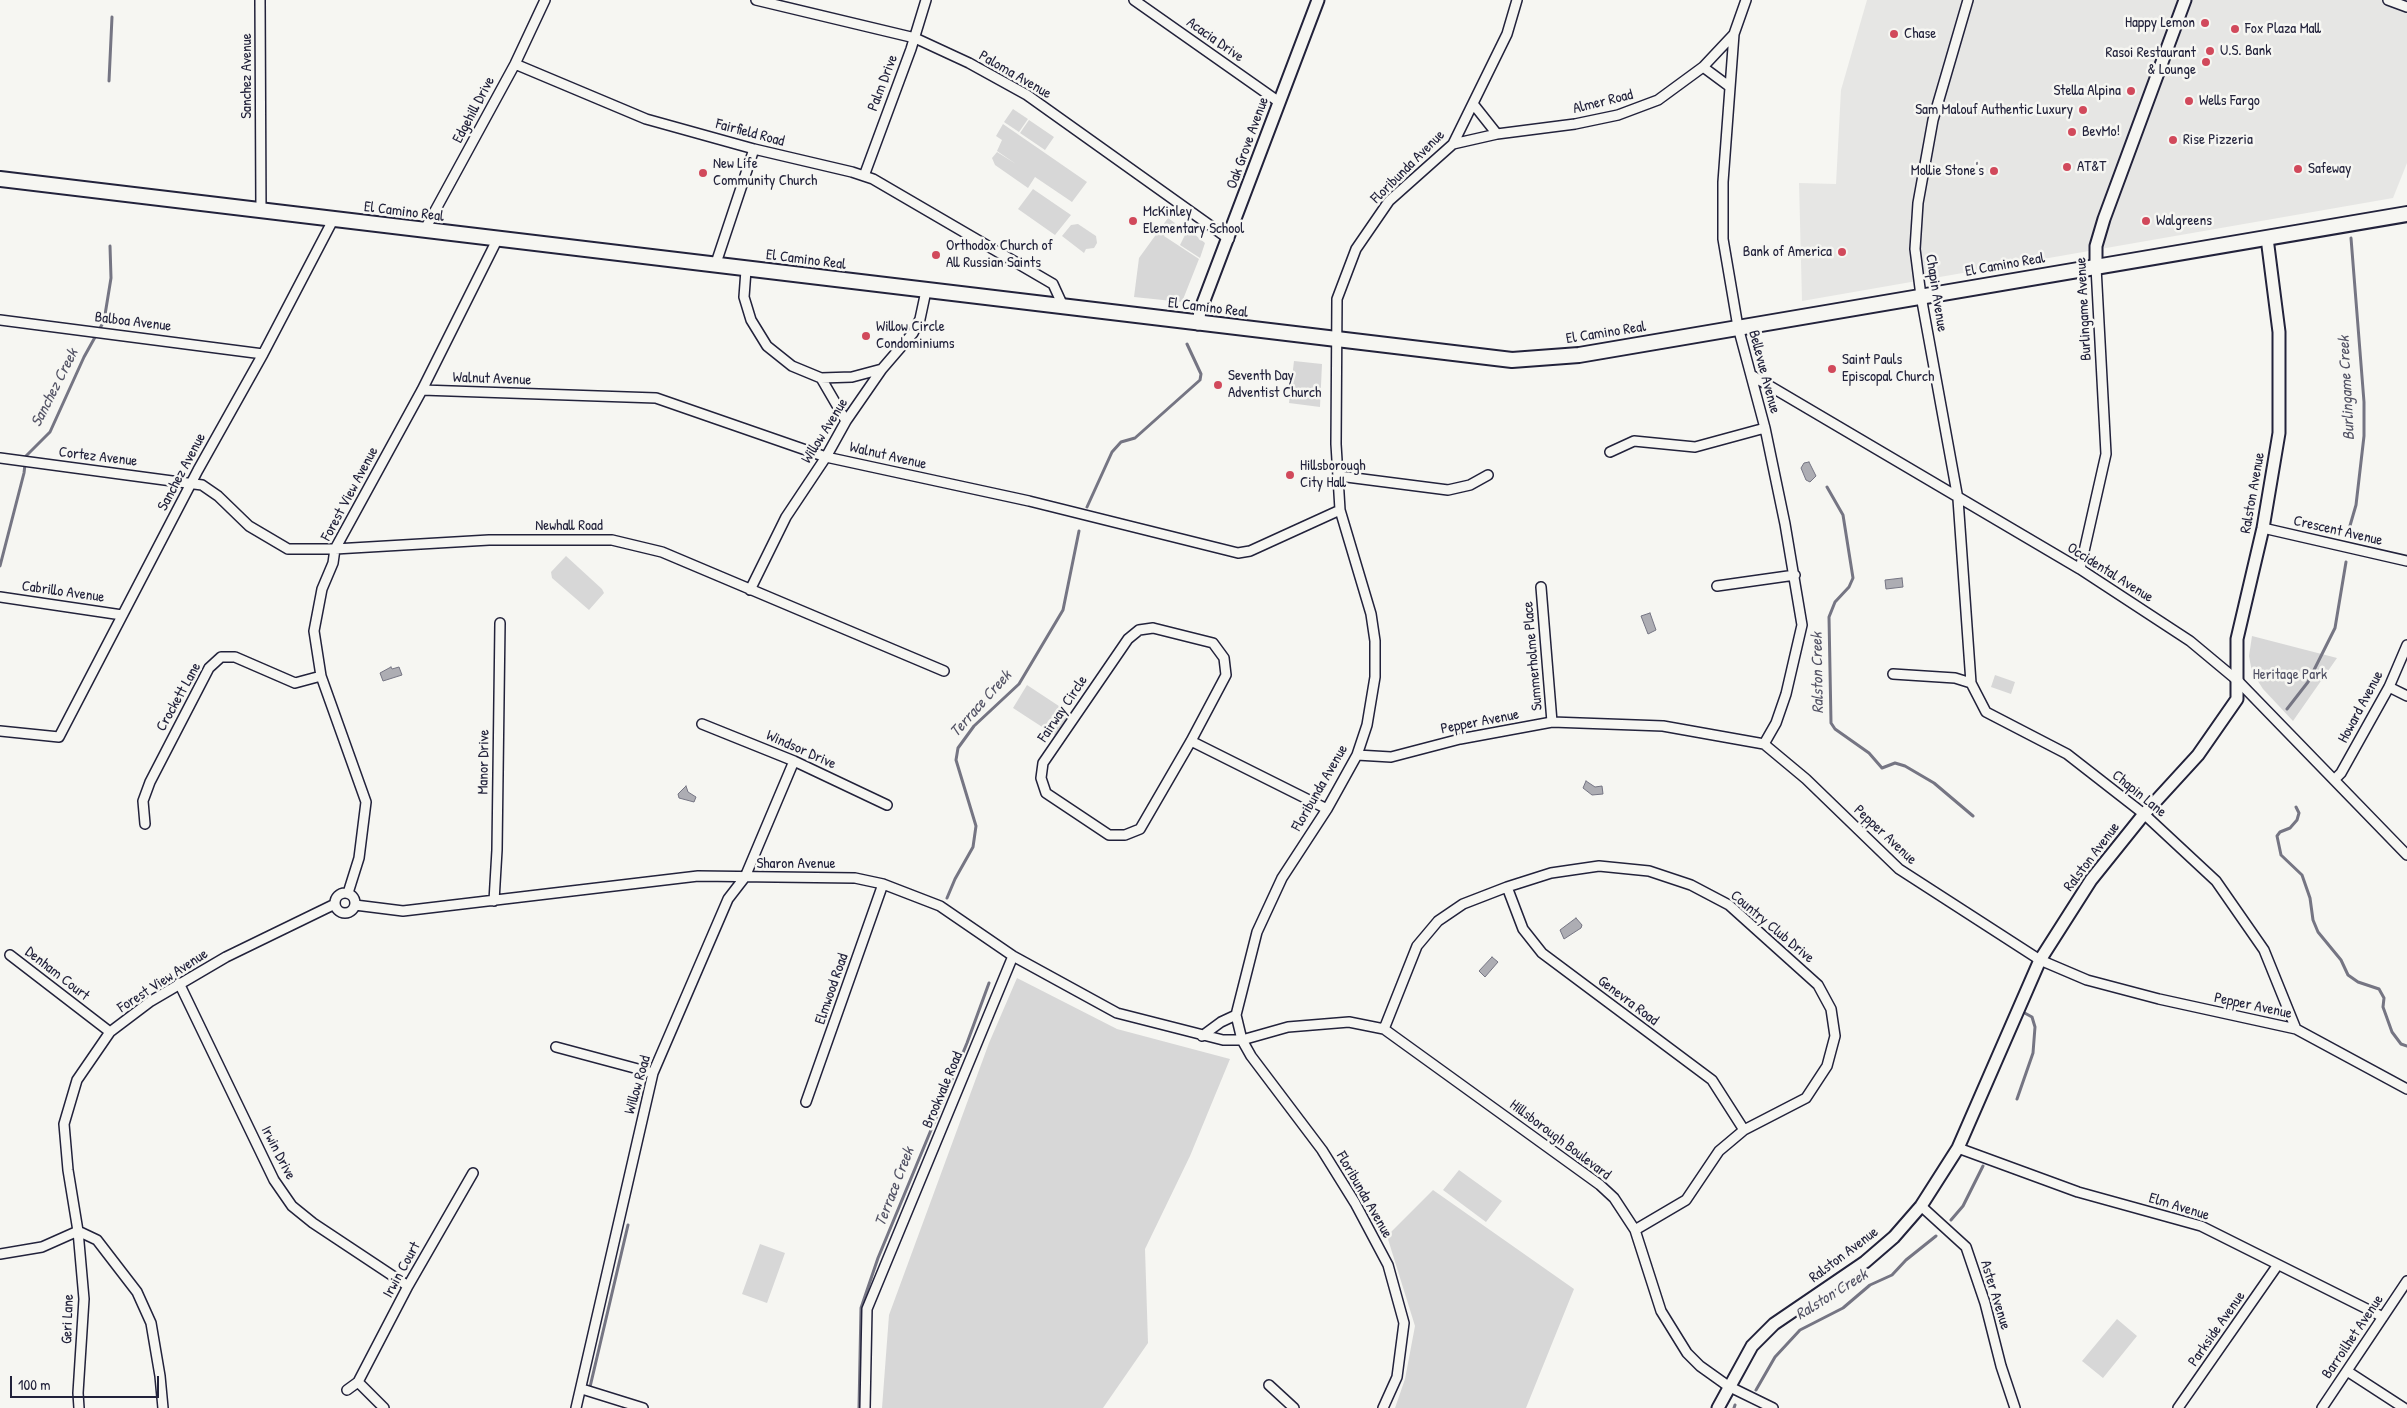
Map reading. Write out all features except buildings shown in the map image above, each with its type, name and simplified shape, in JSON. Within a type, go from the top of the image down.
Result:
[{"type":"main road","name":"El Camino Real","points":[[0,179],[1491,359],[1534,359],[1579,354],[2407,214]]},
{"type":"street","name":"Sanchez Avenue","points":[[260,0],[261,212]]},
{"type":"street","name":"Edgehill Drive","points":[[424,231],[515,64],[545,0]]},
{"type":"street","name":"Paloma Avenue","points":[[756,0],[915,38],[970,63],[1027,95],[1229,239]]},
{"type":"street","name":"Palm Drive","points":[[864,176],[915,38],[926,0]]},
{"type":"street","name":"Acacia Drive","points":[[1134,0],[1279,102]]},
{"type":"street","name":"Oak Grove Avenue","points":[[1198,324],[1200,311],[1229,239],[1318,0]]},
{"type":"street","name":"Floribunda Avenue","points":[[1383,1408],[1397,1377],[1404,1323],[1388,1265],[1355,1203],[1322,1150],[1251,1056],[1242,1040],[1236,1015],[1256,932],[1282,878],[1327,809],[1357,755],[1369,715],[1375,678],[1375,641],[1371,614],[1340,510],[1336,444],[1335,340],[1337,299],[1356,249],[1389,201],[1453,144],[1474,105],[1507,34],[1516,0]]},
{"type":"street","name":"Bellevue Avenue","points":[[1746,0],[1734,34],[1723,182],[1723,239],[1738,327],[1765,428],[1795,575],[1802,625],[1786,694],[1776,723],[1764,744]]},
{"type":"street","name":"Chapin Avenue","points":[[1968,0],[1934,120],[1918,204],[1915,250],[1921,296],[1958,499],[1971,683]]},
{"type":"street","name":"Burlingame Avenue","points":[[2080,569],[2106,454],[2096,246],[2104,219],[2185,0]]},
{"type":"street","points":[[2388,0],[2407,7]]},
{"type":"street","name":"Almer Road","points":[[1453,144],[1497,134],[1576,124],[1618,115],[1658,100],[1703,67],[1734,34]]},
{"type":"street","name":"Fairfield Road","points":[[515,64],[646,119],[873,179],[1053,284],[1064,308]]},
{"type":"street","points":[[1703,67],[1730,87]]},
{"type":"street","points":[[1474,105],[1497,134]]},
{"type":"street","points":[[715,266],[754,149]]},
{"type":"street","name":"Sanchez Avenue","points":[[0,731],[59,738],[192,482],[263,354],[333,220]]},
{"type":"street","name":"Ralston Avenue","points":[[1718,1408],[1728,1386],[1752,1346],[1774,1324],[1865,1262],[1894,1237],[1921,1206],[1958,1148],[2040,960],[2091,880],[2144,814],[2198,755],[2238,699],[2237,639],[2262,528],[2279,433],[2279,332],[2267,238]]},
{"type":"street","name":"Forest View Avenue","points":[[348,893],[360,858],[366,802],[321,676],[314,631],[322,590],[335,549],[422,390],[497,240]]},
{"type":"street","points":[[746,270],[744,297],[751,320],[767,346],[792,366],[821,378],[852,378],[882,369]]},
{"type":"street","name":"Willow Avenue","points":[[750,590],[786,517],[826,456],[846,420],[882,369],[913,333],[920,319],[926,291]]},
{"type":"street","name":"Balboa Avenue","points":[[0,320],[107,332],[263,354]]},
{"type":"street","name":"Occidental Avenue","points":[[1751,375],[1958,499],[2080,569],[2190,641],[2238,681],[2407,855]]},
{"type":"street","points":[[821,378],[846,420]]},
{"type":"street","name":"Walnut Avenue","points":[[422,390],[656,398],[826,456],[1029,501],[1238,553],[1250,551],[1340,510]]},
{"type":"street","points":[[1610,452],[1634,441],[1695,446],[1765,428]]},
{"type":"street","name":"Cortez Avenue","points":[[0,458],[192,482]]},
{"type":"street","points":[[1339,476],[1448,490],[1470,485],[1488,475]]},
{"type":"street","name":"Newhall Road","points":[[192,482],[202,485],[218,496],[249,526],[288,549],[335,549],[489,540],[612,540],[662,552],[944,671]]},
{"type":"street","name":"Crescent Avenue","points":[[2262,528],[2407,561]]},
{"type":"street","points":[[1717,586],[1795,575]]},
{"type":"street","name":"Summerholme Place","points":[[1541,587],[1552,722]]},
{"type":"street","name":"Cabrillo Avenue","points":[[0,597],[122,615]]},
{"type":"street","name":"Manor Drive","points":[[494,900],[497,850],[500,623]]},
{"type":"street","name":"Fairway Circle","points":[[1153,628],[1213,643],[1224,658],[1226,675],[1191,742],[1140,829],[1125,835],[1109,835],[1073,812],[1046,793],[1041,778],[1043,763],[1128,639],[1139,630],[1153,628]]},
{"type":"street","name":"Howard Avenue","points":[[2334,780],[2341,773],[2389,686],[2407,645]]},
{"type":"street","name":"Crockett Lane","points":[[145,824],[143,801],[150,782],[209,668],[221,657],[236,657],[295,683],[321,676]]},
{"type":"street","points":[[1893,674],[1955,678],[1971,683]]},
{"type":"street","name":"Chapin Lane","points":[[1971,683],[1986,712],[2066,754],[2144,814],[2216,881],[2264,950],[2296,1029]]},
{"type":"street","points":[[2389,686],[2407,696]]},
{"type":"street","name":"Pepper Avenue","points":[[1357,755],[1391,757],[1460,739],[1552,722],[1663,726],[1764,744],[1806,779],[1898,869],[2040,960],[2087,980],[2159,999],[2296,1029],[2407,1089]]},
{"type":"street","name":"Windsor Drive","points":[[702,724],[794,761],[887,805]]},
{"type":"street","points":[[1191,742],[1327,809]]},
{"type":"street","name":"Willow Road","points":[[576,1408],[582,1389],[653,1074],[728,899],[745,877],[794,761]]},
{"type":"street","name":"Country Club Drive","points":[[1384,1029],[1417,946],[1438,921],[1463,904],[1507,887],[1551,873],[1599,866],[1650,871],[1691,885],[1728,905],[1818,985],[1831,1009],[1835,1036],[1827,1066],[1806,1098],[1744,1130],[1719,1150],[1686,1200],[1635,1230]]},
{"type":"street","name":"Sharon Avenue","points":[[355,905],[403,911],[698,876],[855,878],[883,884],[940,906],[1013,956],[1117,1013],[1202,1036],[1223,1040],[1242,1040]]},
{"type":"street","name":"Elmwood Road","points":[[806,1102],[883,884]]},
{"type":"street","name":"Genevra Road","points":[[1507,887],[1523,929],[1542,953],[1712,1080],[1744,1130]]},
{"type":"street","points":[[348,893],[354,899],[355,905],[352,910],[346,913],[340,912],[335,904],[339,895],[348,893]]},
{"type":"street","name":"Forest View Avenue","points":[[78,1231],[68,1170],[64,1124],[76,1080],[110,1032],[179,983],[226,957],[335,904]]},
{"type":"street","name":"Denham Court","points":[[10,955],[110,1032]]},
{"type":"street","name":"Brookvale Road","points":[[865,1408],[867,1309],[1013,956]]},
{"type":"street","name":"Irwin Drive","points":[[179,983],[274,1180],[292,1206],[313,1223],[408,1286]]},
{"type":"street","points":[[1202,1036],[1221,1022],[1236,1015]]},
{"type":"street","name":"Hillsborough Boulevard","points":[[1242,1040],[1288,1027],[1350,1022],[1384,1029],[1600,1185],[1614,1198],[1635,1230],[1661,1311],[1668,1326],[1687,1353],[1700,1366],[1728,1386],[1773,1408]]},
{"type":"street","points":[[556,1047],[653,1074]]},
{"type":"street","name":"Elm Avenue","points":[[1958,1148],[2078,1192],[2201,1226],[2383,1317]]},
{"type":"street","name":"Irwin Court","points":[[347,1390],[358,1382],[408,1286],[473,1173]]},
{"type":"street","name":"Aster Avenue","points":[[1921,1206],[1966,1247],[1985,1303],[2001,1366],[2015,1408]]},
{"type":"street","points":[[0,1254],[42,1247],[78,1231],[97,1240],[137,1292],[152,1323],[163,1408]]},
{"type":"street","name":"Geri Lane","points":[[78,1231],[84,1299],[78,1393],[79,1408]]},
{"type":"street","name":"Parkside Avenue","points":[[2178,1408],[2278,1266]]},
{"type":"street","name":"Barroilhet Avenue","points":[[2322,1408],[2407,1281]]},
{"type":"street","points":[[2347,1371],[2404,1408]]},
{"type":"street","points":[[358,1382],[384,1408]]},
{"type":"street","points":[[1269,1386],[1294,1408]]},
{"type":"street","points":[[582,1389],[643,1408]]},
{"type":"shaded area","points":[[1867,0],[2407,0],[2407,163],[2393,198],[1802,301],[1799,183],[1836,184],[1841,90]]},
{"type":"shaded area","points":[[1809,462],[1816,476],[1810,482],[1806,480],[1801,468],[1804,463]]},
{"type":"shaded area","points":[[1902,578],[1903,587],[1886,589],[1885,580]]},
{"type":"shaded area","points":[[1650,613],[1656,630],[1648,634],[1641,616]]},
{"type":"shaded area","points":[[391,667],[392,669],[399,667],[402,675],[383,681],[380,673]]},
{"type":"shaded area","points":[[1586,781],[1595,787],[1602,786],[1603,794],[1592,795],[1583,788]]},
{"type":"shaded area","points":[[686,786],[688,792],[696,797],[694,802],[679,798],[678,794]]},
{"type":"shaded area","points":[[1576,918],[1582,925],[1581,928],[1564,939],[1560,930]]},
{"type":"shaded area","points":[[1492,957],[1498,962],[1485,977],[1479,971]]},
{"type":"green space","points":[[1013,109],[1028,119],[1019,132],[1004,122]]},
{"type":"green space","points":[[1029,120],[1054,137],[1045,150],[1020,133]]},
{"type":"green space","points":[[1003,124],[1087,182],[1072,202],[1035,177],[1028,188],[995,165],[992,158],[997,152],[1016,164],[997,151],[1002,140],[996,136]]},
{"type":"green space","points":[[1033,189],[1071,215],[1055,235],[1018,209]]},
{"type":"green space","points":[[1168,218],[1175,223],[1164,236],[1199,259],[1182,302],[1134,297],[1139,258]]},
{"type":"green space","points":[[1078,224],[1096,236],[1097,243],[1094,248],[1086,249],[1084,253],[1062,236],[1071,225]]},
{"type":"green space","points":[[1188,229],[1205,243],[1200,258],[1180,245]]},
{"type":"green space","points":[[1294,361],[1322,364],[1320,407],[1289,403]]},
{"type":"green space","points":[[566,556],[604,593],[589,610],[552,578],[551,572]]},
{"type":"green space","name":"Heritage Park","points":[[2252,636],[2337,658],[2293,721],[2263,689],[2252,672],[2249,656]]},
{"type":"green space","points":[[1995,675],[2015,682],[2011,694],[1991,687]]},
{"type":"green space","points":[[1027,685],[1071,714],[1056,736],[1013,708]]},
{"type":"green space","points":[[1017,978],[1117,1029],[1230,1059],[1190,1156],[1145,1249],[1148,1343],[1103,1408],[882,1408],[889,1315],[989,1043]]},
{"type":"green space","points":[[1459,1170],[1502,1201],[1486,1222],[1443,1190]]},
{"type":"green space","points":[[1433,1190],[1574,1289],[1526,1408],[1395,1408],[1405,1379],[1415,1326],[1387,1236]]},
{"type":"green space","points":[[760,1244],[785,1253],[767,1303],[742,1294]]},
{"type":"green space","points":[[2117,1319],[2137,1336],[2103,1378],[2082,1361]]},
{"type":"waterway","name":"Sanchez Creek","points":[[109,81],[112,17]]},
{"type":"waterway","name":"Burlingame Creek","points":[[2347,536],[2356,505],[2364,436],[2364,402],[2351,238]]},
{"type":"waterway","name":"Sanchez Creek","points":[[0,566],[24,473],[26,456],[50,432],[84,357],[104,321],[111,278],[110,246]]},
{"type":"waterway","name":"Terrace Creek","points":[[1087,507],[1112,452],[1121,442],[1135,438],[1200,380],[1201,374],[1187,344]]},
{"type":"waterway","name":"Ralston Creek","points":[[1827,487],[1843,515],[1853,578],[1849,587],[1835,602],[1829,617],[1831,723],[1835,729],[1869,753],[1882,768],[1895,763],[1905,766],[1934,783],[1973,816]]},
{"type":"waterway","name":"Terrace Creek","points":[[947,898],[955,879],[973,847],[976,826],[956,760],[958,748],[974,726],[1019,684],[1063,610],[1079,531]]},
{"type":"waterway","name":"Burlingame Creek","points":[[2287,709],[2308,682],[2335,628],[2346,562]]},
{"type":"waterway","points":[[2296,807],[2299,813],[2297,820],[2290,828],[2280,832],[2277,836],[2281,855],[2302,875],[2310,898],[2313,920],[2318,932],[2341,960],[2348,975],[2358,982],[2379,989],[2384,998],[2383,1007],[2392,1032],[2401,1044],[2407,1046]]},
{"type":"waterway","name":"Terrace Creek","points":[[859,1408],[861,1308],[878,1258],[967,1043],[989,983]]},
{"type":"waterway","name":"Ralston Creek","points":[[2017,1099],[2033,1053],[2035,1027],[2032,1017],[2021,1011]]},
{"type":"waterway","name":"Ralston Creek","points":[[1951,1220],[1963,1206],[1983,1166]]},
{"type":"waterway","points":[[590,1387],[628,1225]]},
{"type":"waterway","name":"Ralston Creek","points":[[1756,1390],[1775,1357],[1800,1330],[1843,1308],[1870,1285],[1892,1275],[1906,1260],[1936,1236]]},
{"type":"place","name":"Happy Lemon","points":[[2205,23]]},
{"type":"place","name":"Fox Plaza Mall","points":[[2235,29]]},
{"type":"place","name":"Chase","points":[[1894,34]]},
{"type":"place","name":"U.S. Bank","points":[[2210,51]]},
{"type":"place","name":"Rasoi Restaurant & Lounge","points":[[2206,62]]},
{"type":"place","name":"Stella Alpina","points":[[2131,91]]},
{"type":"place","name":"Wells Fargo","points":[[2189,101]]},
{"type":"place","name":"Sam Malouf Authentic Luxury","points":[[2083,110]]},
{"type":"place","name":"BevMo!","points":[[2072,132]]},
{"type":"place","name":"Rise Pizzeria","points":[[2173,140]]},
{"type":"place","name":"AT&T","points":[[2067,167]]},
{"type":"place","name":"Safeway","points":[[2298,169]]},
{"type":"place","name":"Mollie Stone's","points":[[1994,171]]},
{"type":"place","name":"New Life Community Church","points":[[703,173]]},
{"type":"place","name":"McKinley Elementary School","points":[[1133,221]]},
{"type":"place","name":"Walgreens","points":[[2146,221]]},
{"type":"place","name":"Bank of America","points":[[1842,252]]},
{"type":"place","name":"Orthodox Church of All Russian Saints","points":[[936,255]]},
{"type":"place","name":"Willow Circle Condominiums","points":[[866,336]]},
{"type":"place","name":"Saint Pauls Episcopal Church","points":[[1832,369]]},
{"type":"place","name":"Seventh Day Adventist Church","points":[[1218,385]]},
{"type":"place","name":"Hillsborough City Hall","points":[[1290,475]]}]
